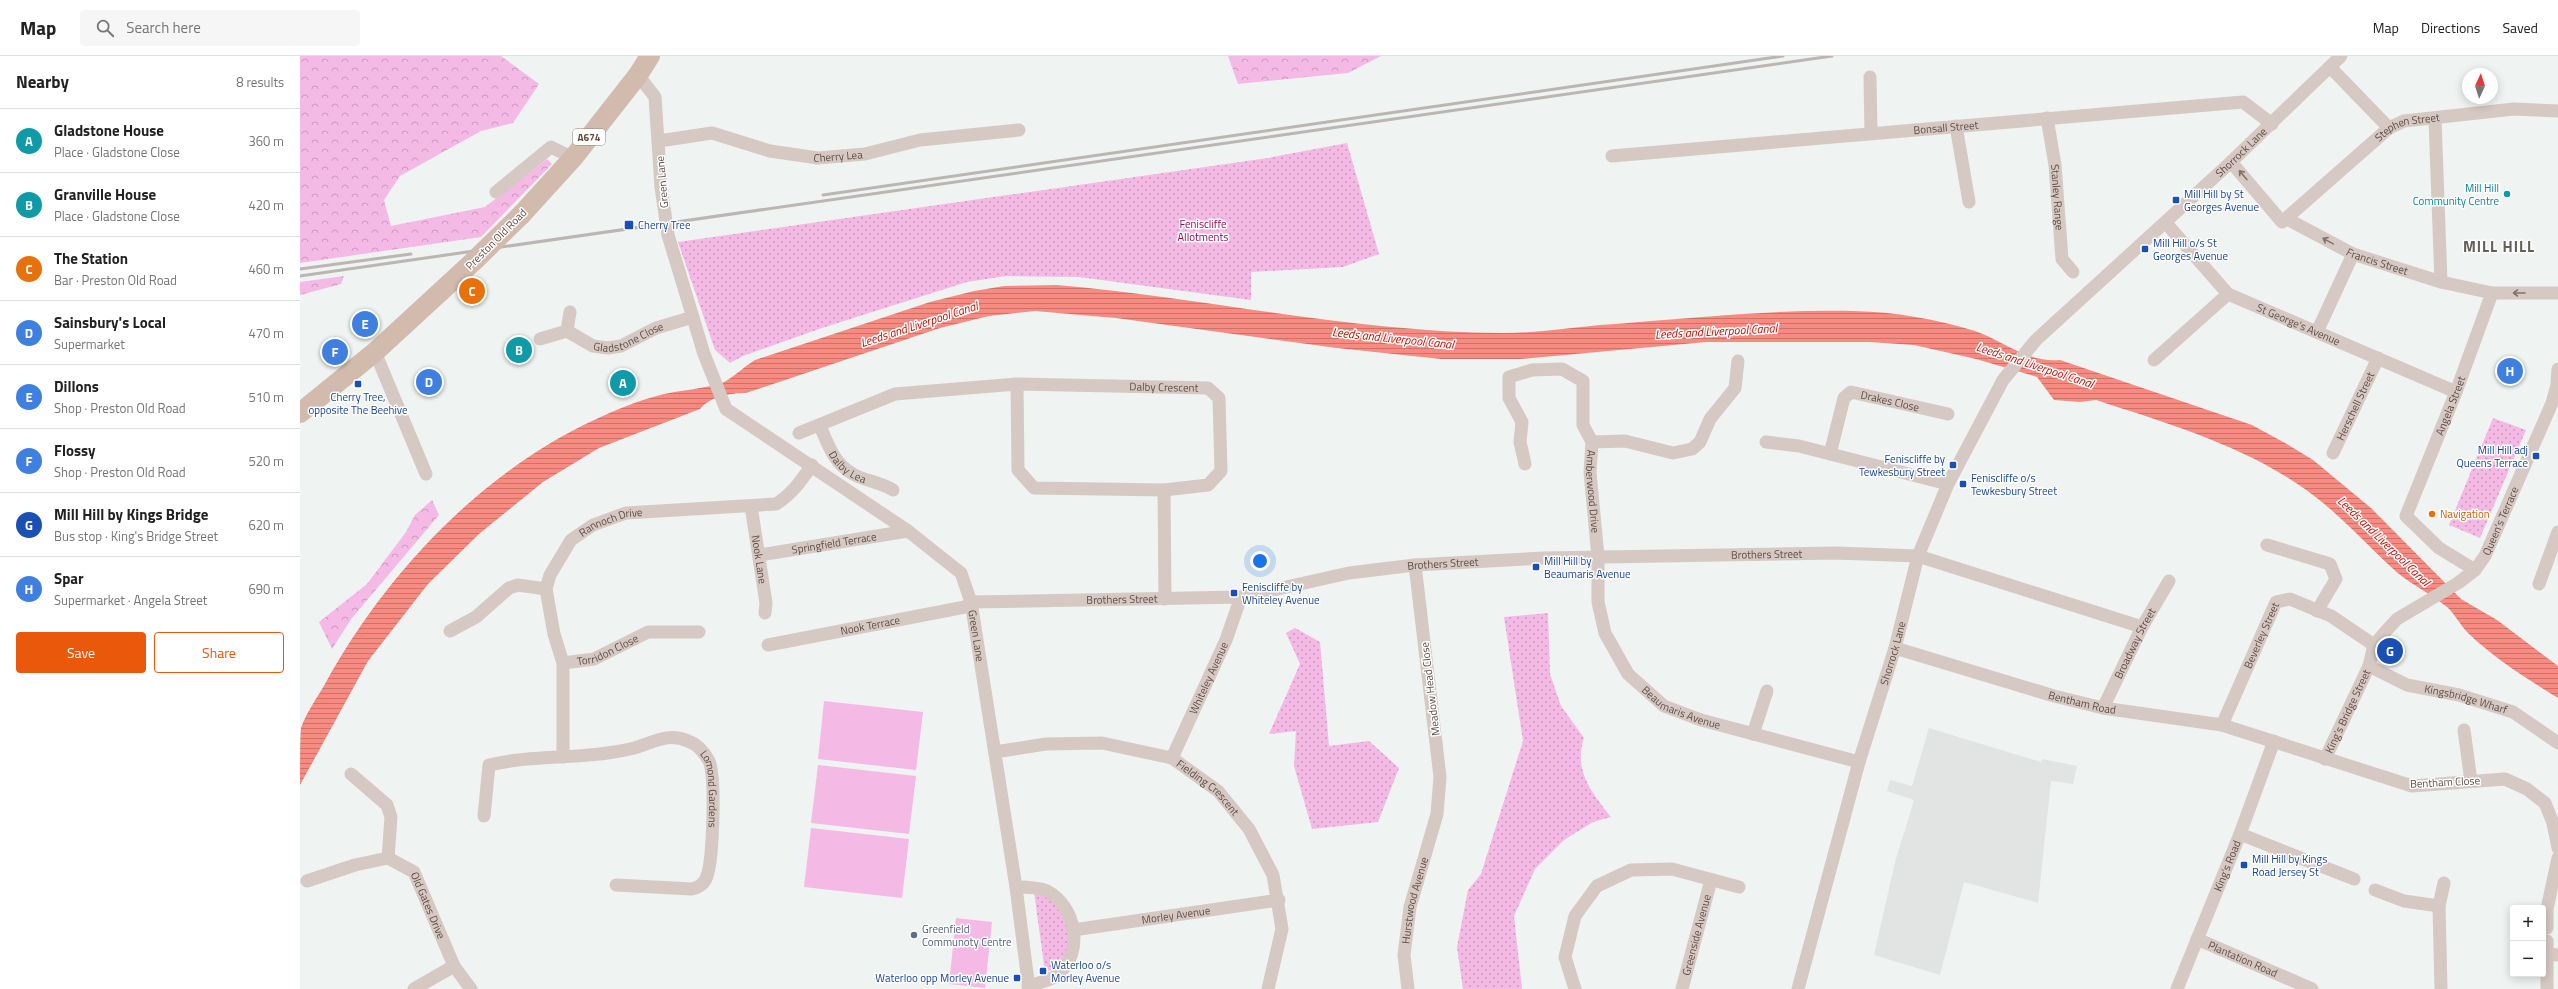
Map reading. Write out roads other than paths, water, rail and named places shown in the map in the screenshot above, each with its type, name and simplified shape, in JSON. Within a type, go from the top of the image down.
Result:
[{"type":"main road","name":"Preston Old Road","points":[[300,413],[375,352],[475,260],[522,214],[573,158],[638,75],[650,56]]},
{"type":"street","name":"Shorrock Lane","points":[[1798,989],[1859,762],[1895,648],[1918,556],[1948,484],[2003,380],[2036,340],[2232,162],[2341,56]]},
{"type":"street","points":[[2330,67],[2389,128]]},
{"type":"street","name":"Green Lane","points":[[638,75],[655,97],[660,141],[661,187],[668,235],[712,378],[726,409],[812,465],[908,531],[961,573],[971,602],[1016,887],[1029,988]]},
{"type":"street","points":[[1870,77],[1872,133]]},
{"type":"street","name":"Bonsall Street","points":[[1612,156],[2243,102],[2272,124]]},
{"type":"street","name":"Stephen Street","points":[[2287,219],[2389,128],[2404,122],[2514,109],[2558,111]]},
{"type":"street","name":"Stanley Range","points":[[2047,118],[2055,165],[2062,259],[2074,272]]},
{"type":"street","points":[[2435,119],[2442,282]]},
{"type":"street","points":[[1956,126],[1969,202]]},
{"type":"street","name":"Cherry Lea","points":[[660,141],[712,134],[770,151],[818,158],[864,154],[920,140],[1019,130]]},
{"type":"street","points":[[496,192],[551,147],[573,158]]},
{"type":"street","name":"Francis Street","points":[[2232,162],[2282,222],[2287,219],[2353,254],[2442,282],[2492,293],[2558,293]]},
{"type":"street","name":"St George's Avenue","points":[[2166,222],[2228,294],[2456,392]]},
{"type":"street","points":[[2317,332],[2353,254]]},
{"type":"street","name":"Angela Street","points":[[2474,570],[2438,548],[2406,516],[2456,392],[2492,293]]},
{"type":"street","points":[[2154,360],[2228,294]]},
{"type":"street","points":[[540,339],[567,331],[570,312]]},
{"type":"street","name":"Gladstone Close","points":[[567,331],[593,346],[608,348],[620,346],[646,332],[693,317]]},
{"type":"street","points":[[375,352],[426,474]]},
{"type":"street","name":"Herschell Street","points":[[2333,453],[2378,358]]},
{"type":"street","points":[[1592,442],[1625,441],[1673,452],[1692,449],[1700,442],[1710,419],[1735,388],[1738,361]]},
{"type":"street","name":"Amberwood Drive","points":[[1525,464],[1520,442],[1522,422],[1509,398],[1509,377],[1532,370],[1562,369],[1584,381],[1583,425],[1592,442],[1590,472],[1598,557]]},
{"type":"street","name":"Queen's Terrace","points":[[2474,570],[2486,556],[2555,405],[2558,369]]},
{"type":"street","name":"Dalby Crescent","points":[[820,426],[894,394],[1016,384],[1208,388],[1219,398],[1221,471],[1208,485],[1164,490],[1034,488],[1018,470],[1016,384]]},
{"type":"street","name":"Drakes Close","points":[[1830,454],[1844,398],[1851,392],[1948,414]]},
{"type":"street","points":[[799,433],[820,426]]},
{"type":"street","name":"Dalby Lea","points":[[820,426],[835,459],[852,474],[883,484],[893,490]]},
{"type":"street","points":[[1766,442],[1798,446],[1948,484]]},
{"type":"street","name":"Rannoch Drive","points":[[563,757],[563,662],[552,628],[546,589],[550,575],[571,540],[587,529],[609,518],[648,510],[776,504],[788,497],[798,486],[812,465]]},
{"type":"street","points":[[1164,490],[1165,599]]},
{"type":"street","name":"Nook Lane","points":[[751,506],[760,555],[766,603],[765,613]]},
{"type":"street","name":"Springfield Terrace","points":[[760,555],[908,531]]},
{"type":"street","points":[[2539,584],[2558,532]]},
{"type":"street","points":[[2267,545],[2330,564],[2336,579],[2317,611]]},
{"type":"street","name":"Brothers Street","points":[[971,602],[1241,597],[1349,573],[1415,565],[1598,557],[1836,553],[1918,556],[2142,627]]},
{"type":"street","name":"Beaumaris Avenue","points":[[1598,557],[1598,602],[1605,633],[1628,674],[1664,706],[1701,720],[1859,762]]},
{"type":"street","name":"Meadow Head Close","points":[[1415,565],[1440,776],[1438,814]]},
{"type":"street","name":"King's Bridge Street","points":[[2325,759],[2369,666],[2374,646],[2397,619],[2422,606],[2458,583],[2474,570]]},
{"type":"street","name":"Broadway Street","points":[[2103,708],[2142,627],[2169,581]]},
{"type":"street","points":[[450,631],[476,617],[509,588],[518,585],[546,589]]},
{"type":"street","name":"Whiteley Avenue","points":[[1172,758],[1226,640],[1241,597]]},
{"type":"street","name":"Beverley Street","points":[[2222,725],[2276,602],[2290,599],[2331,616],[2374,646]]},
{"type":"street","name":"Nook Terrace","points":[[768,645],[965,607],[971,602]]},
{"type":"street","name":"Torridon Close","points":[[563,662],[594,659],[648,632],[699,632]]},
{"type":"street","name":"Bentham Road","points":[[1895,648],[2054,696],[2103,708],[2222,725],[2274,740]]},
{"type":"street","name":"Kingsbridge Wharf","points":[[2369,666],[2407,685],[2459,695],[2513,712],[2558,743]]},
{"type":"street","points":[[1753,734],[1767,691]]},
{"type":"street","points":[[2464,730],[2471,781]]},
{"type":"street","name":"Lomond Gardens","points":[[484,816],[489,765],[515,759],[614,753],[673,737],[697,746],[709,762],[711,770],[712,822],[709,870],[703,883],[692,889],[616,885]]},
{"type":"street","name":"Bentham Close","points":[[2274,740],[2325,759],[2412,786],[2505,779],[2527,789],[2544,803],[2553,823],[2558,848]]},
{"type":"street","name":"King's Road","points":[[2177,989],[2196,939],[2240,834],[2274,740]]},
{"type":"street","name":"Fielding Crescent","points":[[995,752],[1046,744],[1078,742],[1102,743],[1172,758],[1218,791],[1249,829],[1273,875],[1279,900],[1282,929],[1268,989]]},
{"type":"street","points":[[308,881],[355,865],[388,858],[391,817],[386,805],[351,774]]},
{"type":"street","name":"Hurstwood Avenue","points":[[1408,989],[1404,955],[1410,907],[1438,814]]},
{"type":"street","points":[[2240,834],[2354,879]]},
{"type":"street","name":"Old Gates Drive","points":[[388,858],[414,872],[454,966],[471,989]]},
{"type":"street","points":[[2547,928],[2548,909],[2558,858]]},
{"type":"street","name":"Greenside Avenue","points":[[1575,989],[1564,957],[1575,916],[1597,886],[1631,870],[1672,869],[1739,887]]},
{"type":"street","name":"Greenside Avenue","points":[[1682,989],[1711,880]]},
{"type":"street","points":[[2441,989],[2439,906],[2444,883]]},
{"type":"street","points":[[1016,887],[1045,890],[1056,897],[1065,905],[1073,930],[1073,951],[1065,967],[1057,976],[1029,988]]},
{"type":"street","points":[[2375,890],[2404,901],[2439,906]]},
{"type":"street","name":"Morley Avenue","points":[[1073,930],[1279,900]]},
{"type":"street","name":"Plantation Road","points":[[2196,939],[2312,989]]},
{"type":"street","points":[[2547,989],[2551,950]]},
{"type":"street","points":[[414,989],[454,966]]},
{"type":"water","name":"Leeds and Liverpool Canal","points":[[1057,285],[1168,298],[1335,321],[1447,331],[1503,333],[1528,332],[1727,315],[1854,311],[1900,315],[1931,320],[1975,331],[2026,355],[2048,360],[2060,360],[2252,425],[2313,460],[2371,508],[2461,599],[2497,620],[2558,666],[2558,698],[2500,660],[2462,627],[2447,607],[2397,572],[2322,502],[2296,483],[2273,469],[2249,456],[2199,435],[2096,400],[2080,402],[2054,400],[2037,377],[1976,359],[1914,345],[1869,342],[1706,342],[1520,359],[1441,359],[1337,348],[1116,318],[1035,311],[989,316],[940,328],[746,393],[715,398],[700,409],[599,448],[543,482],[479,534],[428,584],[368,661],[300,785],[301,728],[303,722],[349,644],[376,605],[406,567],[438,532],[473,499],[511,469],[551,443],[609,413],[645,399],[719,384],[728,380],[755,360],[930,302],[974,291],[1004,286]]},
{"type":"railway","points":[[823,195],[1783,56]]},
{"type":"railway","points":[[300,276],[1832,56]]},
{"type":"railway","points":[[300,269],[411,254]]},
{"type":"place","name":"Mill Hill Community Centre","points":[[2507,194]]},
{"type":"place","name":"Mill Hill by St Georges Avenue","points":[[2176,200]]},
{"type":"place","name":"Cherry Tree","points":[[629,225]]},
{"type":"place","name":"Mill Hill o/s St Georges Avenue","points":[[2145,249]]},
{"type":"place","name":"The Station","points":[[472,291]]},
{"type":"place","name":"Dillons","points":[[365,324]]},
{"type":"place","name":"Granville House","points":[[519,350]]},
{"type":"place","name":"Flossy","points":[[335,352]]},
{"type":"place","name":"Spar","points":[[2510,371]]},
{"type":"place","name":"Sainsbury's Local","points":[[429,382]]},
{"type":"place","name":"Gladstone House","points":[[623,383]]},
{"type":"place","name":"Cherry Tree, opposite The Beehive","points":[[358,384]]},
{"type":"place","name":"Mill Hill adj Queens Terrace","points":[[2536,456]]},
{"type":"place","name":"Feniscliffe by Tewkesbury Street","points":[[1953,465]]},
{"type":"place","name":"Feniscliffe o/s Tewkesbury Street","points":[[1963,484]]},
{"type":"place","name":"Navigation","points":[[2432,514]]},
{"type":"place","name":"Mill Hill by Beaumaris Avenue","points":[[1536,567]]},
{"type":"place","name":"Feniscliffe by Whiteley Avenue","points":[[1234,593]]},
{"type":"place","name":"Mill Hill by Kings Bridge","points":[[2390,651]]},
{"type":"place","name":"Mill Hill by Kings Road Jersey St","points":[[2244,865]]},
{"type":"place","name":"Greenfield Communoty Centre","points":[[914,935]]},
{"type":"place","name":"Waterloo o/s Morley Avenue","points":[[1043,971]]},
{"type":"place","name":"Waterloo opp Morley Avenue","points":[[1017,978]]},
{"type":"district","name":"MILL HILL","points":[[2499,246]]},
{"type":"park label","name":"Feniscliffe Allotments","points":[[1203,230]]}]
